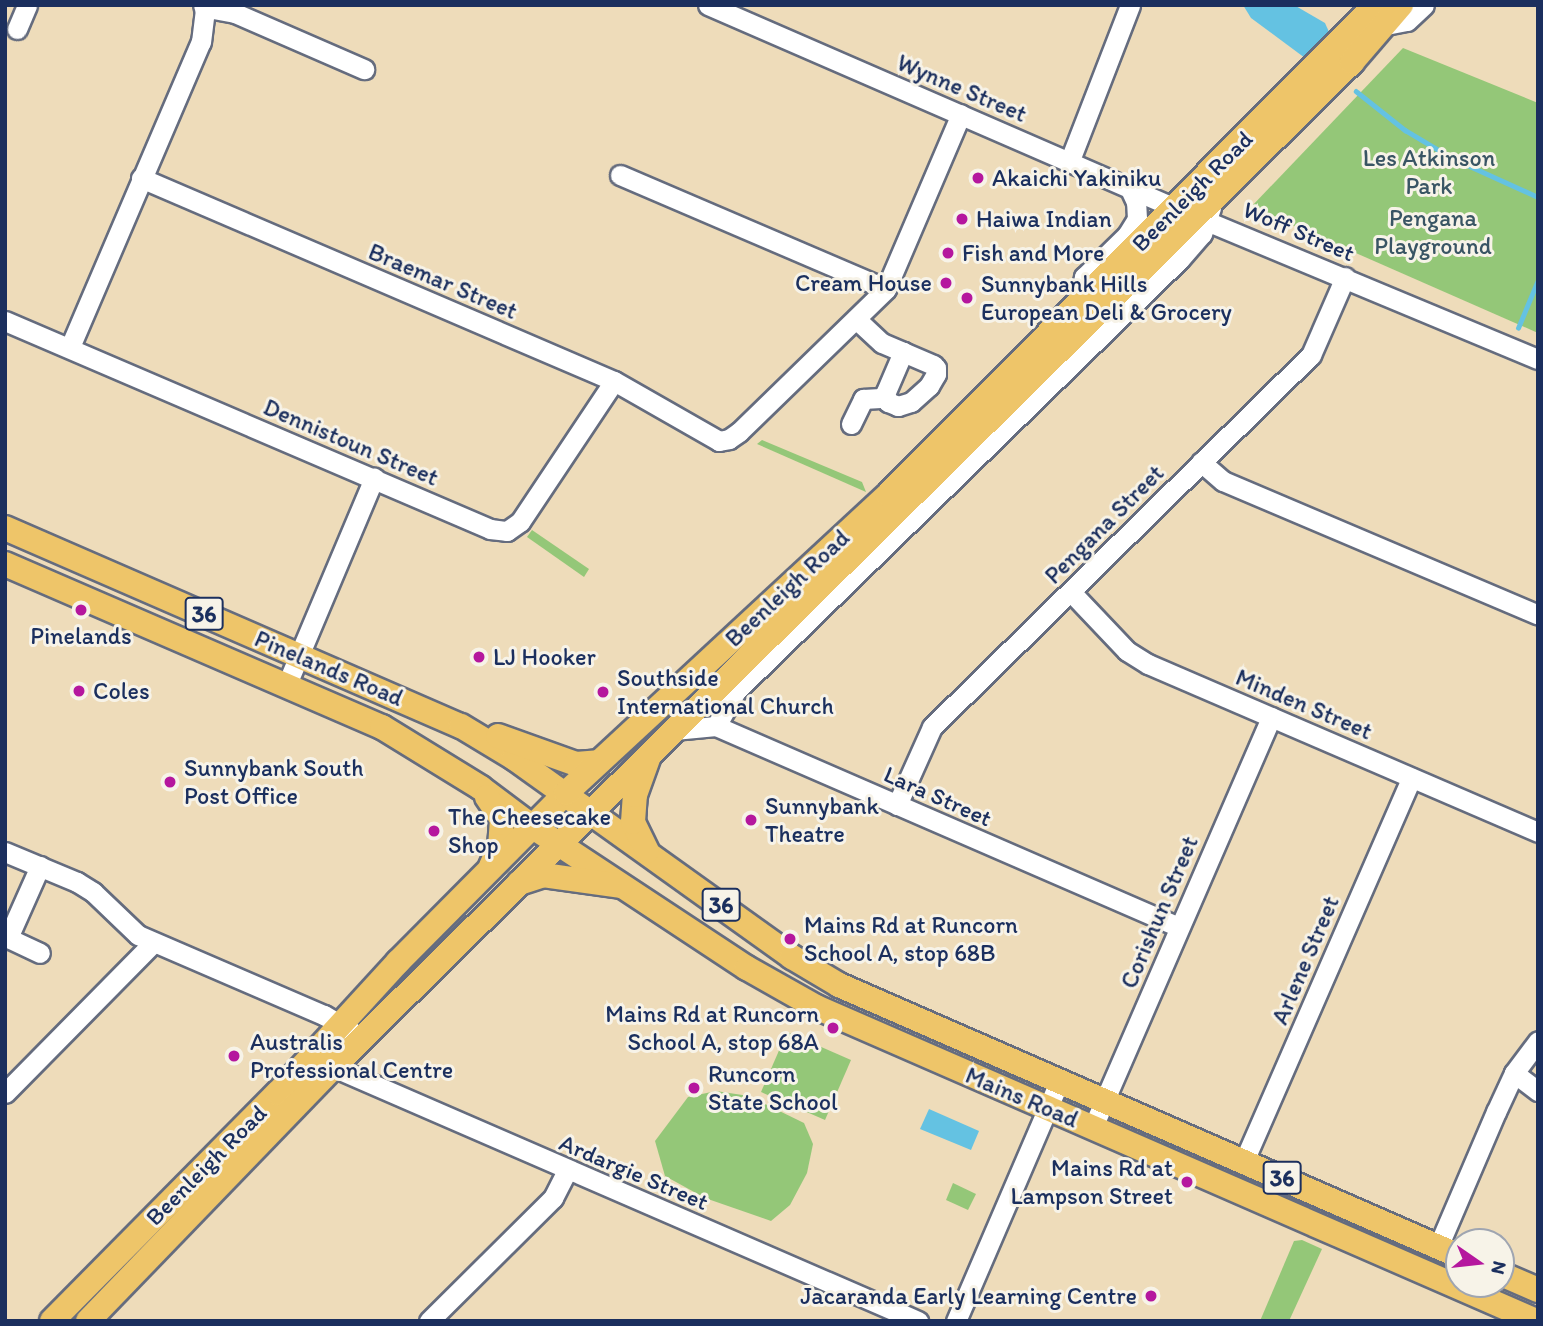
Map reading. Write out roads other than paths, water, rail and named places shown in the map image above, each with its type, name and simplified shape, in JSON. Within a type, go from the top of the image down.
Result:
[{"type":"main road","name":"Beenleigh Road","points":[[88,1321],[333,1067],[557,842],[674,730],[1198,210],[1387,12]]},
{"type":"main road","name":"Beenleigh Road","points":[[52,1321],[278,1093],[340,1023],[566,793],[888,495],[1078,305],[1198,210],[1387,12]]},
{"type":"main road","name":"Pinelands Road","points":[[5,528],[299,656],[404,698],[461,726],[566,793]]},
{"type":"main road","name":"Pinelands Road","points":[[5,564],[382,727],[481,788],[533,827]]},
{"type":"main road","points":[[461,726],[576,764],[598,762]]},
{"type":"main road","points":[[648,854],[633,822],[635,795],[650,752]]},
{"type":"main road","points":[[481,788],[502,819],[500,846],[488,872]]},
{"type":"main road","name":"Mains Road","points":[[566,793],[792,957],[830,980],[1445,1249]]},
{"type":"main road","name":"Mains Road","points":[[533,827],[747,968],[816,1007],[1536,1321]]},
{"type":"main road","points":[[515,885],[543,875],[628,888]]},
{"type":"main road","points":[[1515,1280],[1538,1290]]},
{"type":"street","points":[[17,29],[27,5]]},
{"type":"street","name":"Wynne Street","points":[[708,5],[1129,187],[1198,210]]},
{"type":"street","points":[[1070,160],[1130,5]]},
{"type":"street","name":"Beenleigh Road","points":[[1387,12],[1407,21],[1424,5]]},
{"type":"street","points":[[70,348],[201,42],[204,8],[235,13],[364,69]]},
{"type":"street","points":[[851,424],[863,399],[885,398],[898,406],[905,405],[929,386],[936,374],[933,365],[871,335],[856,319],[886,289],[961,114]]},
{"type":"street","points":[[621,175],[886,289]]},
{"type":"street","name":"Braemar Street","points":[[141,178],[614,381],[719,441],[729,439],[739,432],[856,319]]},
{"type":"street","points":[[1078,305],[1084,277],[1127,235],[1137,219],[1136,202],[1129,187]]},
{"type":"street","name":"Beenleigh Road","points":[[716,726],[736,691],[1180,259],[1202,233],[1198,210]]},
{"type":"street","name":"Woff Street","points":[[1198,210],[1345,277],[1538,359]]},
{"type":"street","name":"Pengana Street","points":[[897,805],[932,727],[1311,355],[1345,277]]},
{"type":"street","name":"Dennistoun Street","points":[[5,321],[490,530],[507,531],[520,522],[614,381]]},
{"type":"street","points":[[885,398],[903,352]]},
{"type":"street","points":[[1201,462],[1223,481],[1538,615]]},
{"type":"street","points":[[287,684],[374,478]]},
{"type":"street","name":"Minden Street","points":[[1071,592],[1127,651],[1148,664],[1538,832]]},
{"type":"street","name":"Corishun Street","points":[[1093,1127],[1271,717]]},
{"type":"street","name":"Lara Street","points":[[674,730],[716,726],[1179,928]]},
{"type":"street","name":"Arlene Street","points":[[1244,1161],[1411,778]]},
{"type":"street","points":[[5,852],[93,892],[138,935],[153,943],[340,1023],[361,1039]]},
{"type":"street","points":[[40,866],[8,938],[40,953]]},
{"type":"street","points":[[5,1093],[153,943]]},
{"type":"street","points":[[1457,1228],[1514,1073],[1538,1041]]},
{"type":"street","name":"Ardargie Street","points":[[333,1067],[918,1321]]},
{"type":"street","points":[[1514,1073],[1538,1091]]},
{"type":"street","points":[[956,1321],[1059,1082]]},
{"type":"street","points":[[429,1321],[553,1198],[566,1170]]},
{"type":"water","points":[[1243,5],[1294,5],[1325,23],[1329,32],[1305,58],[1251,18]]},
{"type":"water","points":[[929,1109],[979,1131],[971,1150],[920,1129]]},
{"type":"waterway","points":[[1356,91],[1405,130],[1452,158],[1538,197]]},
{"type":"waterway","points":[[1518,328],[1538,280]]},
{"type":"place","name":"Akaichi Yakiniku","points":[[978,178]]},
{"type":"place","name":"Haiwa Indian","points":[[962,219]]},
{"type":"place","name":"Fish and More","points":[[948,253]]},
{"type":"place","name":"Cream House","points":[[946,283]]},
{"type":"place","name":"Sunnybank Hills European Deli & Grocery","points":[[967,298]]},
{"type":"place","name":"Pinelands","points":[[81,610]]},
{"type":"place","name":"LJ Hooker","points":[[479,657]]},
{"type":"place","name":"Coles","points":[[79,691]]},
{"type":"place","name":"Southside International Church","points":[[603,692]]},
{"type":"place","name":"Sunnybank South Post Office","points":[[170,782]]},
{"type":"place","name":"Sunnybank Theatre","points":[[751,820]]},
{"type":"place","name":"The Cheesecake Shop","points":[[434,831]]},
{"type":"place","name":"Mains Rd at Runcorn School A, stop 68B","points":[[790,939]]},
{"type":"place","name":"Mains Rd at Runcorn School A, stop 68A","points":[[833,1028]]},
{"type":"place","name":"Australis Professional Centre","points":[[234,1056]]},
{"type":"place","name":"Runcorn State School","points":[[694,1088]]},
{"type":"place","name":"Mains Rd at Lampson Street","points":[[1187,1182]]},
{"type":"place","name":"Jacaranda Early Learning Centre","points":[[1151,1296]]},
{"type":"park label","name":"Les Atkinson Park","points":[[1429,172]]},
{"type":"park label","name":"Pengana Playground","points":[[1433,232]]}]
